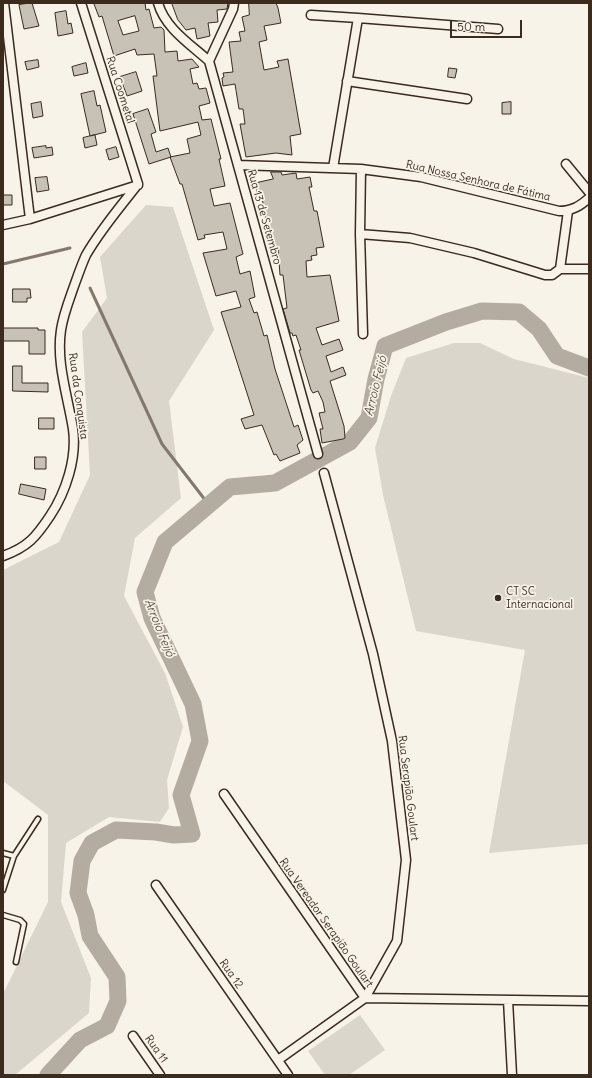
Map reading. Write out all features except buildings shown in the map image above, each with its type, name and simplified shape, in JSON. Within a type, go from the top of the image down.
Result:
[{"type":"street","points":[[4,3],[30,219]]},
{"type":"street","name":"Rua Coometal","points":[[81,3],[138,184]]},
{"type":"street","points":[[158,3],[161,12],[170,26],[209,61],[233,9],[234,3]]},
{"type":"street","points":[[311,15],[498,29]]},
{"type":"street","points":[[333,168],[358,18]]},
{"type":"street","name":"Rua 13 de Setembro","points":[[209,61],[318,454]]},
{"type":"street","points":[[347,81],[467,99]]},
{"type":"street","points":[[566,164],[589,192]]},
{"type":"street","name":"Rua Nossa Senhora de Fátima","points":[[238,165],[361,169],[421,177],[550,210],[568,211]]},
{"type":"street","points":[[361,169],[360,234],[363,334]]},
{"type":"street","points":[[3,225],[30,219],[138,184]]},
{"type":"street","name":"Rua da Conquista","points":[[3,556],[20,550],[38,534],[58,504],[65,488],[74,441],[65,396],[60,353],[62,323],[86,257],[104,226],[138,184]]},
{"type":"street","points":[[560,269],[568,211],[589,198]]},
{"type":"street","points":[[360,234],[410,238],[474,253],[545,275],[552,275],[560,269],[589,269]]},
{"type":"street","name":"Rua Serapião Goulart","points":[[278,1060],[365,998],[397,941],[401,916],[406,860],[391,734],[373,654],[324,473]]},
{"type":"street","name":"Rua Vereador Serapião Goulart","points":[[224,794],[365,998],[589,1001]]},
{"type":"street","name":"Rua 12","points":[[156,885],[288,1075]]},
{"type":"street","points":[[508,1000],[512,1075]]},
{"type":"street","name":"Rua 11","points":[[133,1036],[160,1075]]},
{"type":"lane","points":[[3,890],[14,856],[38,819]]},
{"type":"lane","points":[[3,854],[14,856]]},
{"type":"lane","points":[[3,915],[20,920],[24,924],[16,962]]},
{"type":"shaded area","points":[[146,205],[173,207],[214,330],[169,401],[181,498],[135,538],[124,596],[165,673],[183,727],[167,780],[169,808],[160,822],[109,817],[66,843],[61,902],[91,978],[89,1013],[15,1075],[3,1075],[3,994],[48,902],[48,815],[3,781],[3,570],[59,542],[90,475],[82,332],[107,298],[100,257]]},
{"type":"shaded area","name":"CT SC Internacional","points":[[454,343],[480,343],[514,359],[589,378],[589,844],[489,853],[525,650],[416,631],[383,495],[375,448],[391,396],[406,358]]},
{"type":"shaded area","points":[[360,1015],[385,1050],[349,1075],[325,1075],[308,1051]]},
{"type":"waterway","points":[[3,264],[70,248]]},
{"type":"waterway","points":[[90,288],[162,444],[209,505]]},
{"type":"waterway","name":"Arroio Feijó","points":[[48,1075],[80,1040],[107,1026],[118,1001],[117,977],[90,936],[86,915],[78,893],[82,861],[92,843],[116,830],[156,832],[174,835],[192,834],[181,795],[200,741],[193,704],[152,618],[145,592],[165,542],[230,487],[275,483],[350,442],[369,418],[376,379],[385,346],[446,322],[482,311],[519,312],[539,329],[557,356],[589,368]]},
{"type":"place","name":"CT SC Internacional","points":[[498,598]]}]
